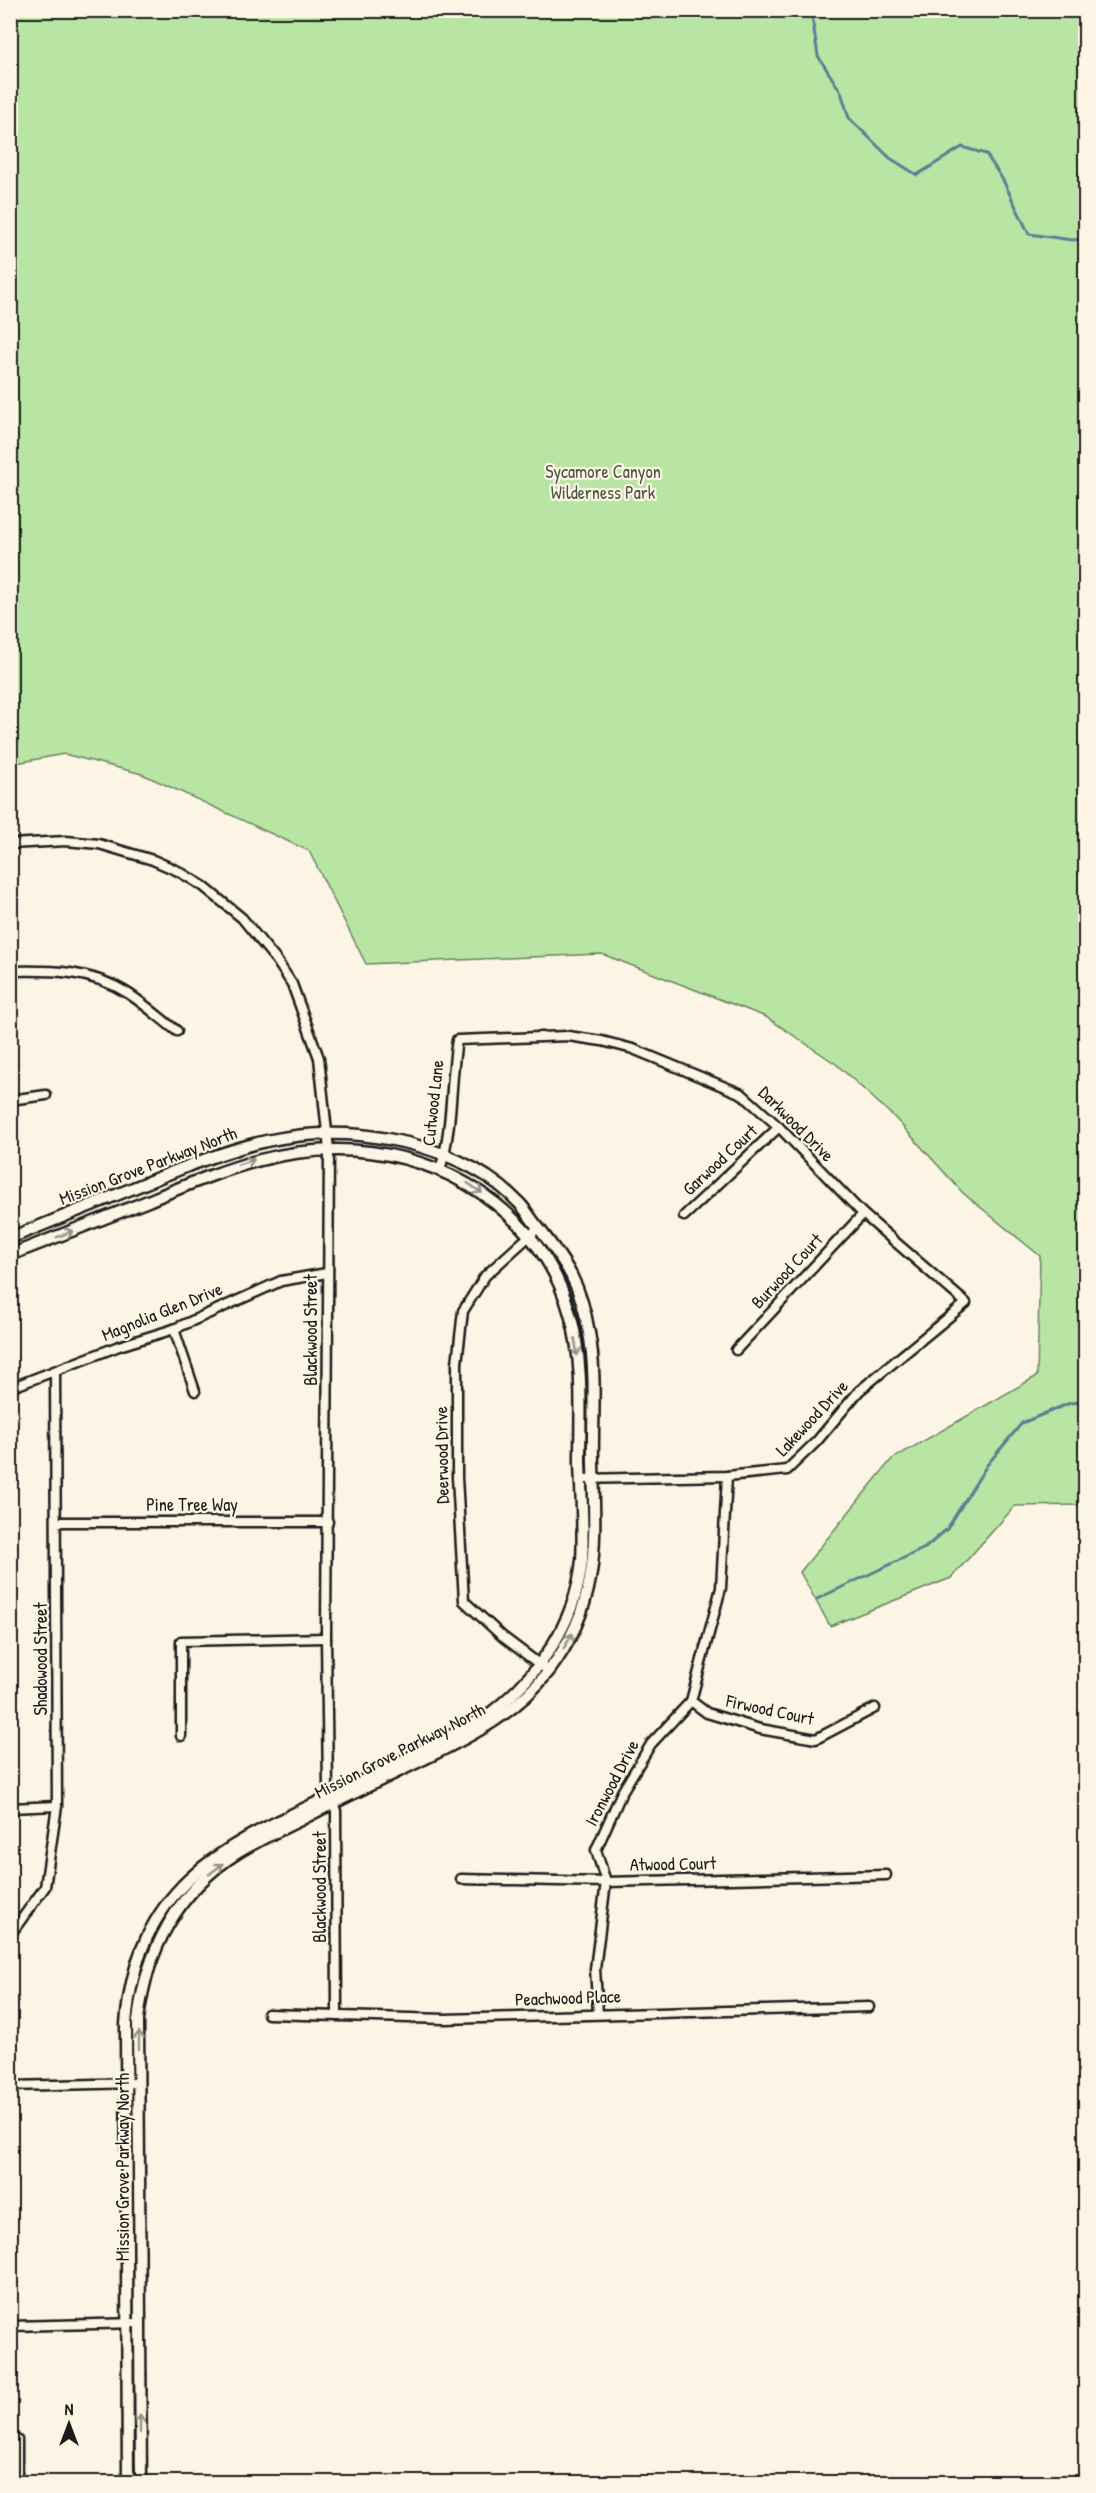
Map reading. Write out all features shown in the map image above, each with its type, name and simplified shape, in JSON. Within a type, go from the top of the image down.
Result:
[{"type":"street","name":"Blackwood Street","points":[[10,844],[66,841],[99,844],[153,860],[178,871],[202,886],[242,918],[277,961],[292,984],[319,1058],[329,1150],[326,1638],[328,1788],[332,1799],[337,2015]]},
{"type":"street","points":[[10,971],[51,970],[80,973],[107,981],[129,993],[177,1031]]},
{"type":"street","name":"Darkwood Drive","points":[[457,1040],[568,1036],[602,1041],[633,1049],[742,1094],[779,1127],[863,1214],[966,1303]]},
{"type":"street","name":"Cutwood Lane","points":[[440,1170],[444,1156],[457,1040]]},
{"type":"street","points":[[10,1100],[46,1095]]},
{"type":"street","name":"Garwood Court","points":[[684,1216],[779,1127]]},
{"type":"street","name":"Mission Grove Parkway North","points":[[10,1238],[223,1152],[270,1139],[328,1134],[354,1134],[406,1142],[465,1164],[516,1199],[559,1252],[569,1269],[578,1289],[590,1335],[593,1358],[595,1556],[587,1596],[569,1639],[544,1668]]},
{"type":"street","name":"Mission Grove Parkway North","points":[[10,1256],[235,1166],[280,1154],[329,1150],[373,1152],[440,1170],[469,1184],[493,1201],[528,1235],[557,1278],[571,1315],[579,1371],[582,1560],[571,1610],[529,1694],[494,1723],[224,1850],[205,1863],[170,1898],[148,1939],[132,1982],[126,2024],[128,2482]]},
{"type":"street","name":"Burwood Court","points":[[736,1350],[863,1214]]},
{"type":"street","name":"Deerwood Drive","points":[[538,1228],[485,1276],[463,1311],[457,1363],[458,1477],[464,1601],[503,1637],[544,1668]]},
{"type":"street","name":"Magnolia Glen Drive","points":[[10,1388],[119,1346],[174,1329],[281,1281],[327,1273]]},
{"type":"street","name":"Lakewood Drive","points":[[580,1479],[727,1476],[787,1470],[817,1441],[859,1391],[966,1303]]},
{"type":"street","points":[[174,1329],[195,1391]]},
{"type":"street","name":"Shadowood Street","points":[[10,1935],[45,1887],[57,1806],[55,1371]]},
{"type":"street","name":"Ironwood Drive","points":[[598,2014],[595,1969],[606,1882],[596,1850],[622,1792],[651,1744],[691,1701],[721,1588],[727,1476]]},
{"type":"street","name":"Pine Tree Way","points":[[57,1522],[328,1522]]},
{"type":"street","points":[[181,1736],[181,1641],[326,1638]]},
{"type":"street","name":"Firwood Court","points":[[691,1701],[707,1713],[760,1729],[816,1739],[875,1708]]},
{"type":"street","name":"Mission Grove Parkway North","points":[[141,2482],[138,2020],[144,1983],[160,1938],[184,1898],[199,1882],[237,1853],[332,1799]]},
{"type":"street","points":[[10,1808],[57,1806]]},
{"type":"street","name":"Atwood Court","points":[[461,1879],[606,1882],[886,1875]]},
{"type":"street","name":"Peachwood Place","points":[[268,2014],[445,2019],[869,2007]]},
{"type":"street","points":[[10,2086],[139,2083]]},
{"type":"street","points":[[10,2326],[140,2323]]},
{"type":"street","points":[[17,2440],[17,2482]]},
{"type":"green space","name":"Sycamore Canyon Wilderness Park","points":[[11,10],[1085,11],[1085,1505],[1015,1506],[951,1578],[830,1626],[800,1572],[892,1459],[1037,1376],[1040,1256],[963,1193],[895,1118],[836,1064],[766,1017],[602,954],[366,964],[309,851],[142,774],[64,754],[11,764]]},
{"type":"water","points":[[927,2476],[927,2482],[886,2482],[886,2477]]},
{"type":"water","points":[[1002,2477],[1046,2477],[1046,2482],[1002,2482]]},
{"type":"waterway","points":[[814,10],[812,17],[818,56],[841,92],[849,118],[890,158],[917,175],[962,147],[986,154],[1003,180],[1029,234],[1072,240],[1086,239]]},
{"type":"waterway","points":[[817,1599],[925,1548],[947,1529],[987,1465],[1022,1423],[1070,1403],[1086,1402]]}]
